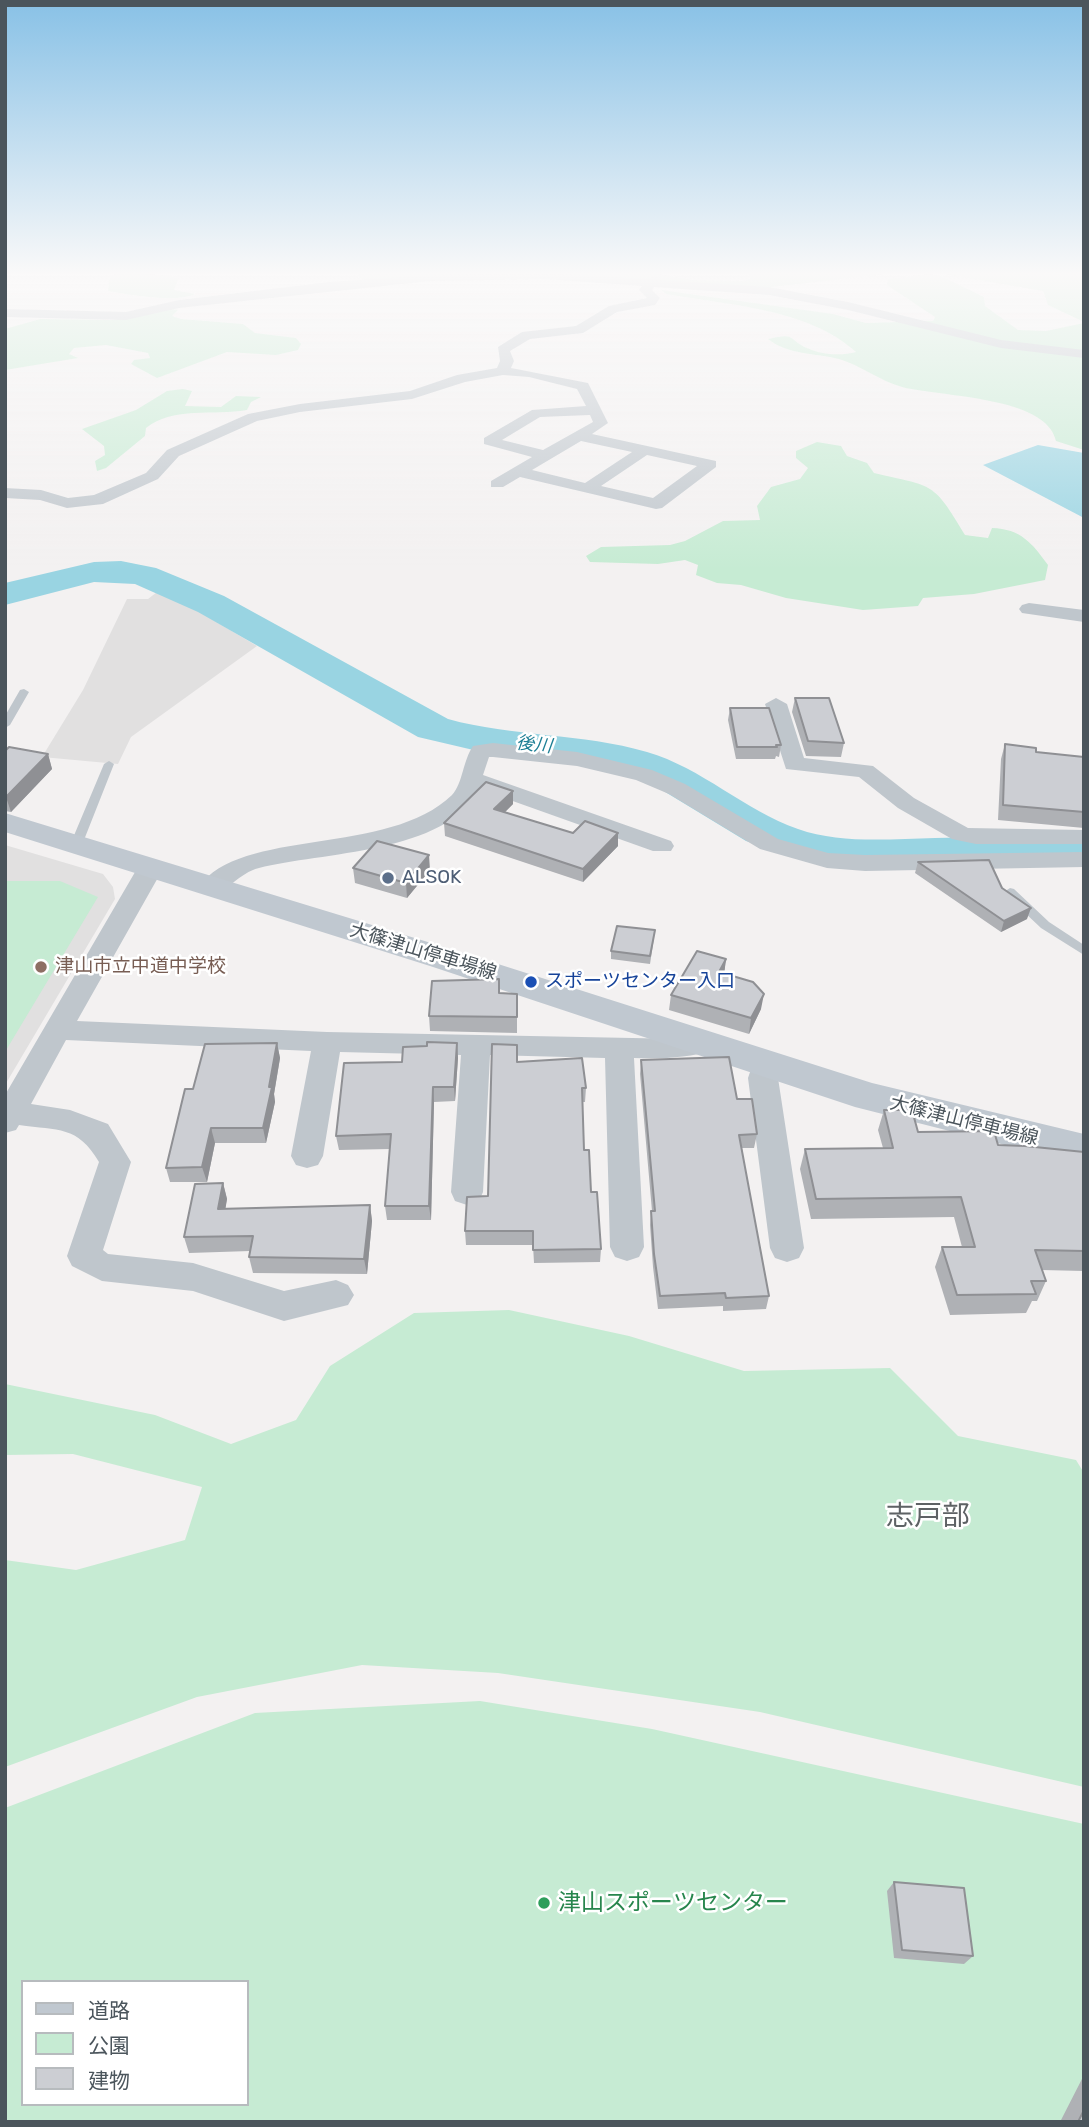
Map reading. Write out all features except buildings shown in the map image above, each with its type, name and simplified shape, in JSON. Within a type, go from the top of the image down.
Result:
[{"type":"main road","name":"大篠津山停車場線","points":[[5,822],[869,1097],[1084,1150]]},
{"type":"street","points":[[5,493],[41,495],[67,502],[97,500],[152,476],[173,453],[253,417],[300,408],[412,395],[462,378],[501,371]]},
{"type":"street","points":[[497,484],[601,423],[583,386],[529,373],[506,371]]},
{"type":"street","points":[[546,456],[489,441],[537,413],[596,410]]},
{"type":"street","points":[[519,472],[656,504],[710,464],[579,436]]},
{"type":"street","points":[[588,488],[645,450]]},
{"type":"street","points":[[1029,609],[1084,616]]},
{"type":"street","points":[[776,704],[794,764],[865,771],[906,803],[961,834],[976,838],[1084,837]]},
{"type":"street","points":[[212,887],[225,874],[245,863],[336,848],[423,823],[461,799],[470,781],[475,758],[481,751],[577,759],[644,775],[677,789],[769,844],[827,860],[865,863],[1084,859]]},
{"type":"street","points":[[470,781],[484,782],[662,846]]},
{"type":"street","points":[[151,867],[8,1117],[69,1121],[97,1132],[115,1163],[84,1256],[103,1267],[193,1277],[284,1306],[336,1295]]},
{"type":"street","points":[[56,1030],[327,1042],[619,1048],[683,1049],[705,1043]]},
{"type":"street","points":[[307,1156],[327,1042]]},
{"type":"street","points":[[467,1192],[476,1045]]},
{"type":"street","points":[[619,1048],[627,1247]]},
{"type":"street","points":[[766,1064],[763,1078],[787,1248]]},
{"type":"lane","points":[[5,725],[24,692]]},
{"type":"lane","points":[[76,845],[109,764]]},
{"type":"lane","points":[[1010,892],[1045,925],[1084,951]]},
{"type":"shaded area","points":[[161,589],[257,646],[131,737],[118,764],[42,757],[83,690],[127,599],[148,599]]},
{"type":"shaded area","name":"津山市立中道中学校","points":[[5,845],[103,874],[113,887],[115,899],[5,1085]]},
{"type":"green space","points":[[144,371],[175,371],[157,378]]},
{"type":"green space","points":[[866,371],[1084,371],[1084,450],[1056,441],[1048,426],[1033,415],[1013,407],[902,387]]},
{"type":"green space","points":[[167,391],[192,391],[185,406],[221,407],[236,396],[261,397],[251,402],[247,410],[181,414],[157,421],[146,428],[145,436],[106,468],[97,471],[95,461],[105,455],[104,446],[82,429],[136,410]]},
{"type":"green space","points":[[817,442],[841,446],[847,456],[867,463],[874,473],[930,489],[946,504],[965,535],[988,538],[992,528],[1018,534],[1031,544],[1048,565],[1045,580],[974,594],[923,598],[918,606],[863,610],[786,598],[741,585],[717,583],[696,575],[698,565],[685,560],[658,564],[590,562],[586,556],[601,547],[670,545],[685,541],[723,521],[760,520],[757,506],[771,487],[800,479],[808,468],[796,458],[796,451]]},
{"type":"green space","points":[[5,881],[60,881],[98,897],[5,1052]]},
{"type":"green space","points":[[509,1310],[629,1336],[744,1371],[890,1368],[958,1436],[1076,1460],[1084,1473],[1084,1787],[760,1712],[498,1673],[362,1665],[197,1697],[5,1767],[5,1560],[76,1570],[185,1540],[202,1487],[73,1454],[5,1455],[5,1384],[155,1415],[231,1444],[296,1420],[330,1366],[414,1313]]},
{"type":"green space","name":"津山スポーツセンター","points":[[480,1701],[652,1729],[1084,1824],[1084,2122],[5,2122],[5,1808],[255,1713]]},
{"type":"water","points":[[1038,445],[1084,453],[1084,518],[983,465]]},
{"type":"waterway","name":"後川","points":[[5,594],[94,572],[121,571],[144,575],[211,604],[433,728],[457,735],[582,751],[632,761],[672,778],[762,831],[801,845],[880,853],[1084,849]]},
{"type":"place","name":"ALSOK","points":[[388,878]]},
{"type":"place","name":"津山市立中道中学校","points":[[41,967]]},
{"type":"place","name":"スポーツセンター入口","points":[[531,982]]},
{"type":"place","name":"津山スポーツセンター","points":[[544,1903]]},
{"type":"district","name":"志戸部","points":[[928,1517]]}]
